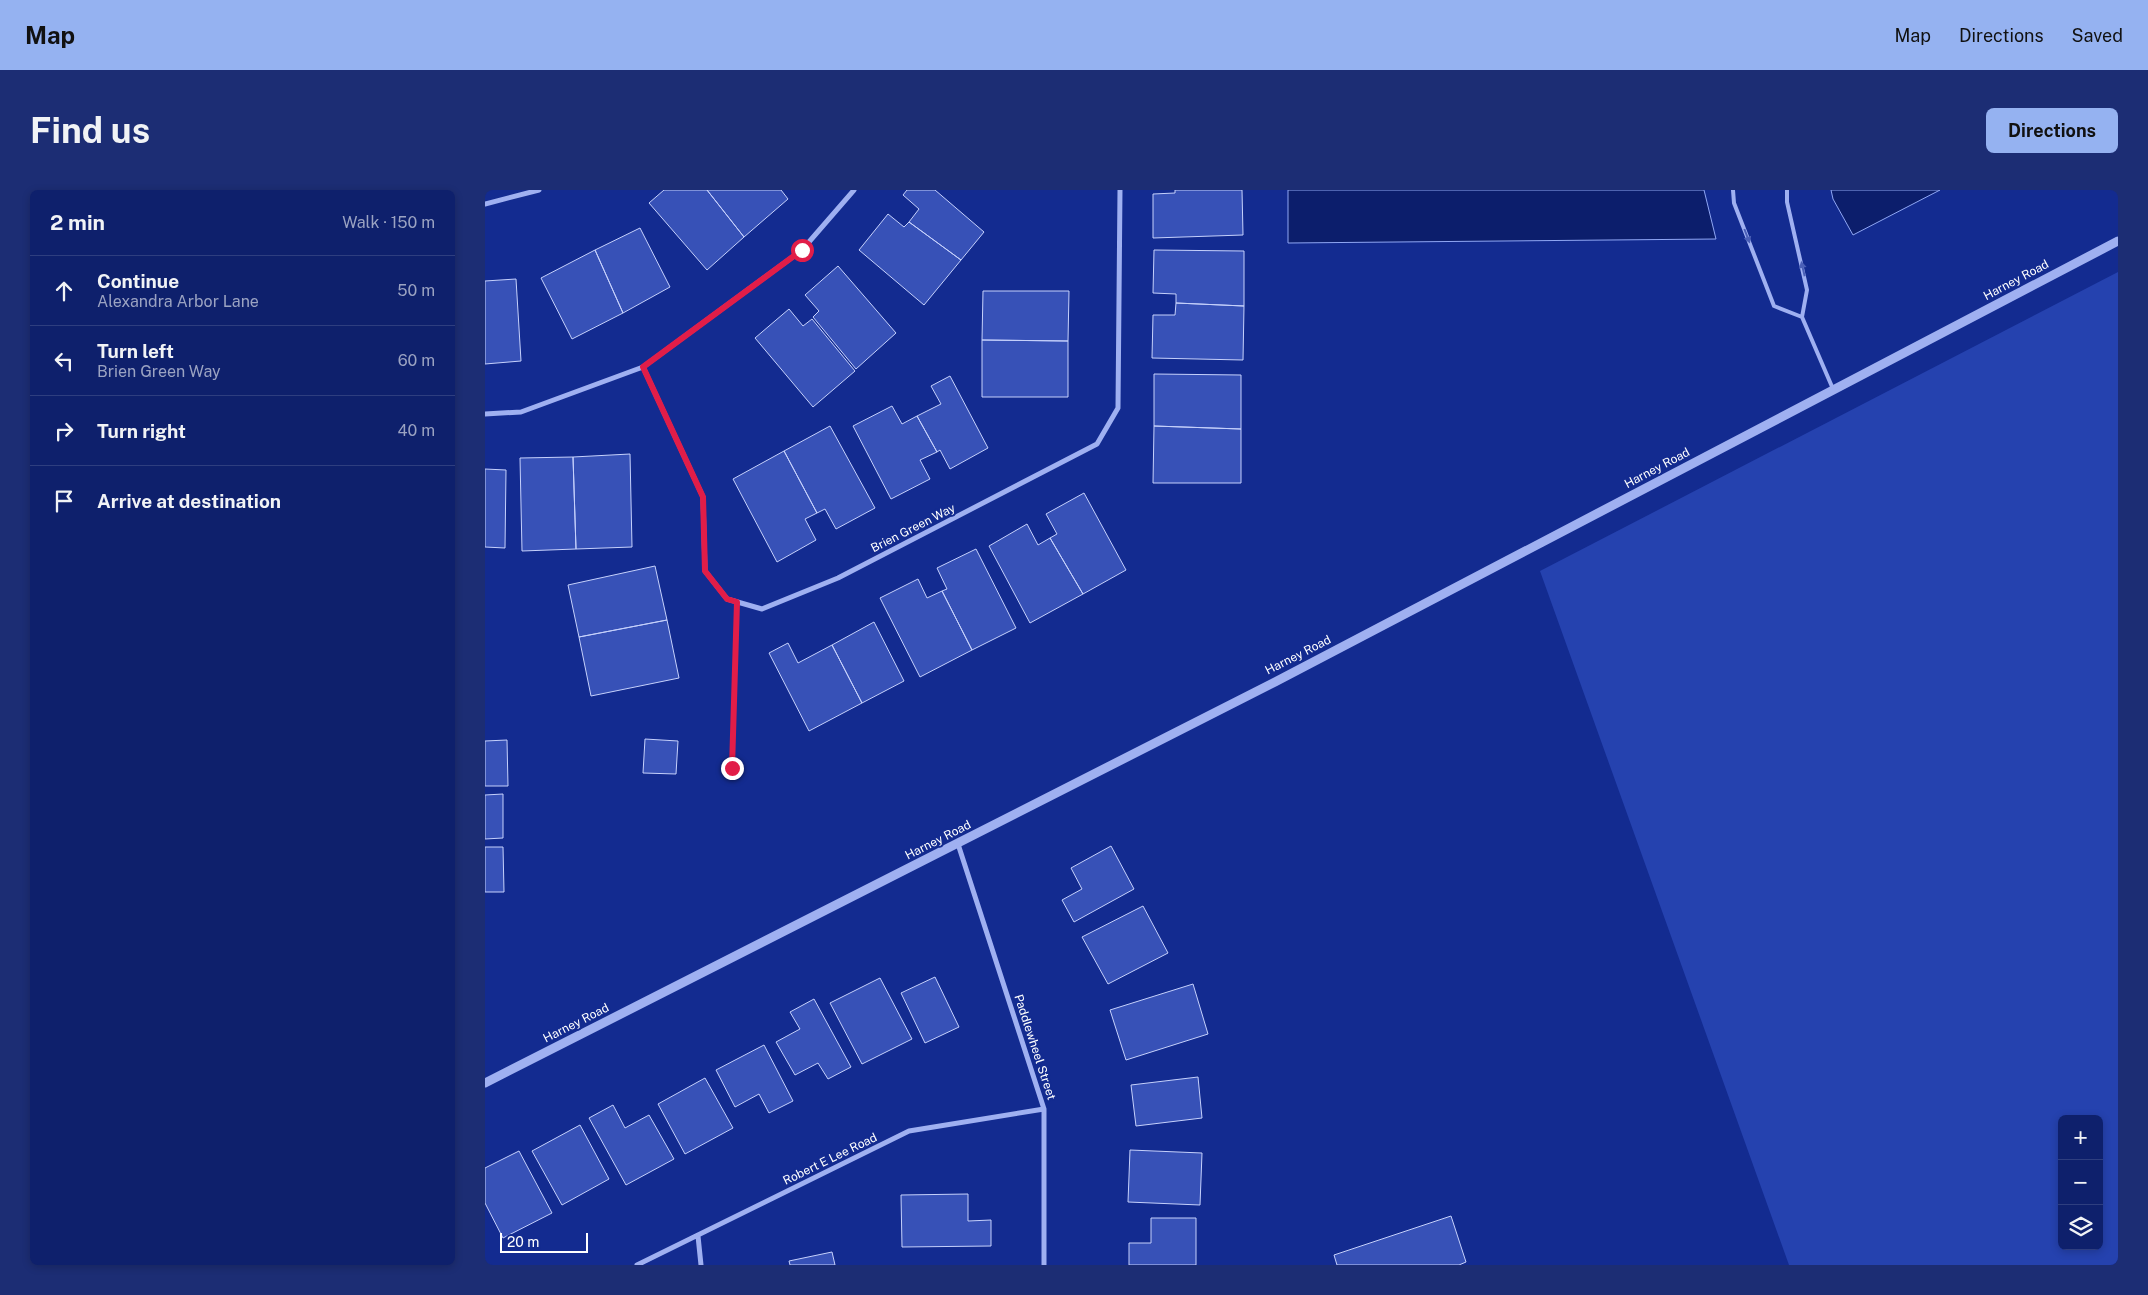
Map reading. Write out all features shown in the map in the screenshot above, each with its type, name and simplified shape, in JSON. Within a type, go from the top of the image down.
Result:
[{"type":"street","points":[[485,204],[539,190]]},
{"type":"street","points":[[485,414],[521,412],[643,367],[802,250],[854,190]]},
{"type":"street","name":"Brien Green Way","points":[[643,367],[703,497],[705,571],[727,599],[762,608],[838,578],[1097,444],[1118,408],[1119,190]]},
{"type":"street","name":"Harney Road","points":[[485,1083],[1275,682],[2118,241]]},
{"type":"street","name":"Paddlewheel Street","points":[[958,844],[1044,1109],[1044,1265]]},
{"type":"street","name":"Robert E Lee Road","points":[[637,1265],[909,1131],[1044,1109]]},
{"type":"street","points":[[697,1236],[701,1265]]},
{"type":"lane","points":[[1733,190],[1734,203],[1774,306],[1802,317]]},
{"type":"lane","points":[[1787,190],[1787,202],[1807,290],[1802,317],[1833,390]]},
{"type":"lane","points":[[732,768],[737,602]]},
{"type":"shaded area","points":[[1288,190],[1704,190],[1716,239],[1288,243]]},
{"type":"shaded area","points":[[1831,190],[1940,190],[1853,235],[1833,199]]},
{"type":"shaded area","points":[[2118,272],[2118,1265],[1789,1265],[1540,571]]},
{"type":"building","points":[[664,190],[707,190],[744,237],[707,270],[649,203]]},
{"type":"building","points":[[707,190],[781,190],[788,199],[744,237]]},
{"type":"building","points":[[907,190],[935,190],[984,232],[961,260],[909,222],[919,209],[903,195]]},
{"type":"building","points":[[1175,190],[1242,190],[1243,235],[1153,238],[1153,194],[1175,193]]},
{"type":"building","points":[[888,214],[904,227],[909,222],[961,260],[924,305],[859,250]]},
{"type":"building","points":[[640,228],[670,287],[623,313],[595,250]]},
{"type":"building","points":[[595,250],[623,313],[572,339],[541,278]]},
{"type":"building","points":[[1154,250],[1244,251],[1244,306],[1176,303],[1176,294],[1153,293]]},
{"type":"building","points":[[838,266],[896,333],[856,369],[813,317],[819,311],[805,295]]},
{"type":"building","points":[[516,279],[521,361],[485,364],[485,281]]},
{"type":"building","points":[[983,291],[1069,291],[1068,341],[982,340]]},
{"type":"building","points":[[1176,303],[1244,306],[1243,360],[1152,358],[1153,315],[1175,315]]},
{"type":"building","points":[[789,309],[803,326],[812,319],[855,371],[813,407],[755,338]]},
{"type":"building","points":[[982,340],[1068,341],[1068,397],[982,397]]},
{"type":"building","points":[[1154,374],[1241,375],[1241,429],[1154,426]]},
{"type":"building","points":[[950,376],[988,448],[950,469],[940,450],[937,452],[917,416],[941,404],[931,386]]},
{"type":"building","points":[[892,406],[902,424],[917,416],[937,452],[920,460],[930,479],[891,499],[853,426]]},
{"type":"building","points":[[830,426],[875,508],[836,529],[825,509],[817,513],[784,451]]},
{"type":"building","points":[[1154,426],[1241,429],[1241,483],[1153,483]]},
{"type":"building","points":[[784,451],[817,513],[805,519],[816,540],[777,562],[733,479]]},
{"type":"building","points":[[630,454],[632,547],[576,549],[573,457]]},
{"type":"building","points":[[573,457],[576,549],[522,551],[520,458]]},
{"type":"building","points":[[485,469],[506,470],[505,548],[485,547]]},
{"type":"building","points":[[1084,493],[1126,570],[1083,594],[1050,538],[1057,534],[1046,514]]},
{"type":"building","points":[[1027,524],[1038,545],[1050,538],[1083,594],[1030,623],[989,546]]},
{"type":"building","points":[[976,549],[1016,628],[972,650],[942,591],[947,589],[937,568]]},
{"type":"building","points":[[655,566],[667,620],[579,637],[568,585]]},
{"type":"building","points":[[918,579],[927,598],[942,591],[972,650],[920,677],[880,598]]},
{"type":"building","points":[[667,620],[679,678],[591,696],[579,637]]},
{"type":"building","points":[[874,622],[904,681],[862,703],[832,645]]},
{"type":"building","points":[[788,643],[798,663],[832,645],[862,703],[809,731],[769,653]]},
{"type":"building","points":[[645,739],[678,741],[676,774],[643,773]]},
{"type":"building","points":[[507,740],[508,786],[485,786],[485,741]]},
{"type":"building","points":[[503,794],[503,838],[485,839],[485,795]]},
{"type":"building","points":[[1111,846],[1134,889],[1074,922],[1062,900],[1082,889],[1071,868]]},
{"type":"building","points":[[485,847],[503,847],[504,892],[485,892]]},
{"type":"building","points":[[1143,906],[1168,953],[1108,984],[1082,937]]},
{"type":"building","points":[[935,977],[959,1027],[925,1043],[901,993]]},
{"type":"building","points":[[880,978],[912,1039],[862,1064],[830,1003]]},
{"type":"building","points":[[1193,984],[1208,1034],[1126,1060],[1110,1010]]},
{"type":"building","points":[[814,999],[851,1067],[828,1079],[818,1063],[795,1075],[776,1042],[800,1029],[790,1012]]},
{"type":"building","points":[[764,1045],[793,1101],[769,1113],[759,1094],[735,1107],[716,1070]]},
{"type":"building","points":[[1198,1077],[1202,1118],[1136,1126],[1131,1085]]},
{"type":"building","points":[[705,1078],[733,1128],[685,1154],[658,1104]]},
{"type":"building","points":[[613,1105],[625,1128],[649,1115],[674,1159],[626,1185],[589,1118]]},
{"type":"building","points":[[580,1125],[609,1179],[562,1205],[532,1151]]},
{"type":"building","points":[[1130,1150],[1202,1153],[1200,1205],[1128,1202]]},
{"type":"building","points":[[519,1151],[552,1213],[503,1238],[485,1203],[485,1168]]},
{"type":"building","points":[[968,1194],[968,1221],[991,1220],[991,1246],[902,1247],[901,1195]]},
{"type":"building","points":[[1451,1216],[1466,1262],[1459,1265],[1337,1265],[1334,1255]]},
{"type":"building","points":[[1151,1218],[1196,1218],[1196,1265],[1129,1265],[1129,1243],[1151,1243]]},
{"type":"building","points":[[832,1252],[835,1265],[790,1265],[789,1261]]},
{"type":"route","points":[[732,768],[737,602],[727,599],[705,571],[703,497],[643,367],[802,250]]}]
